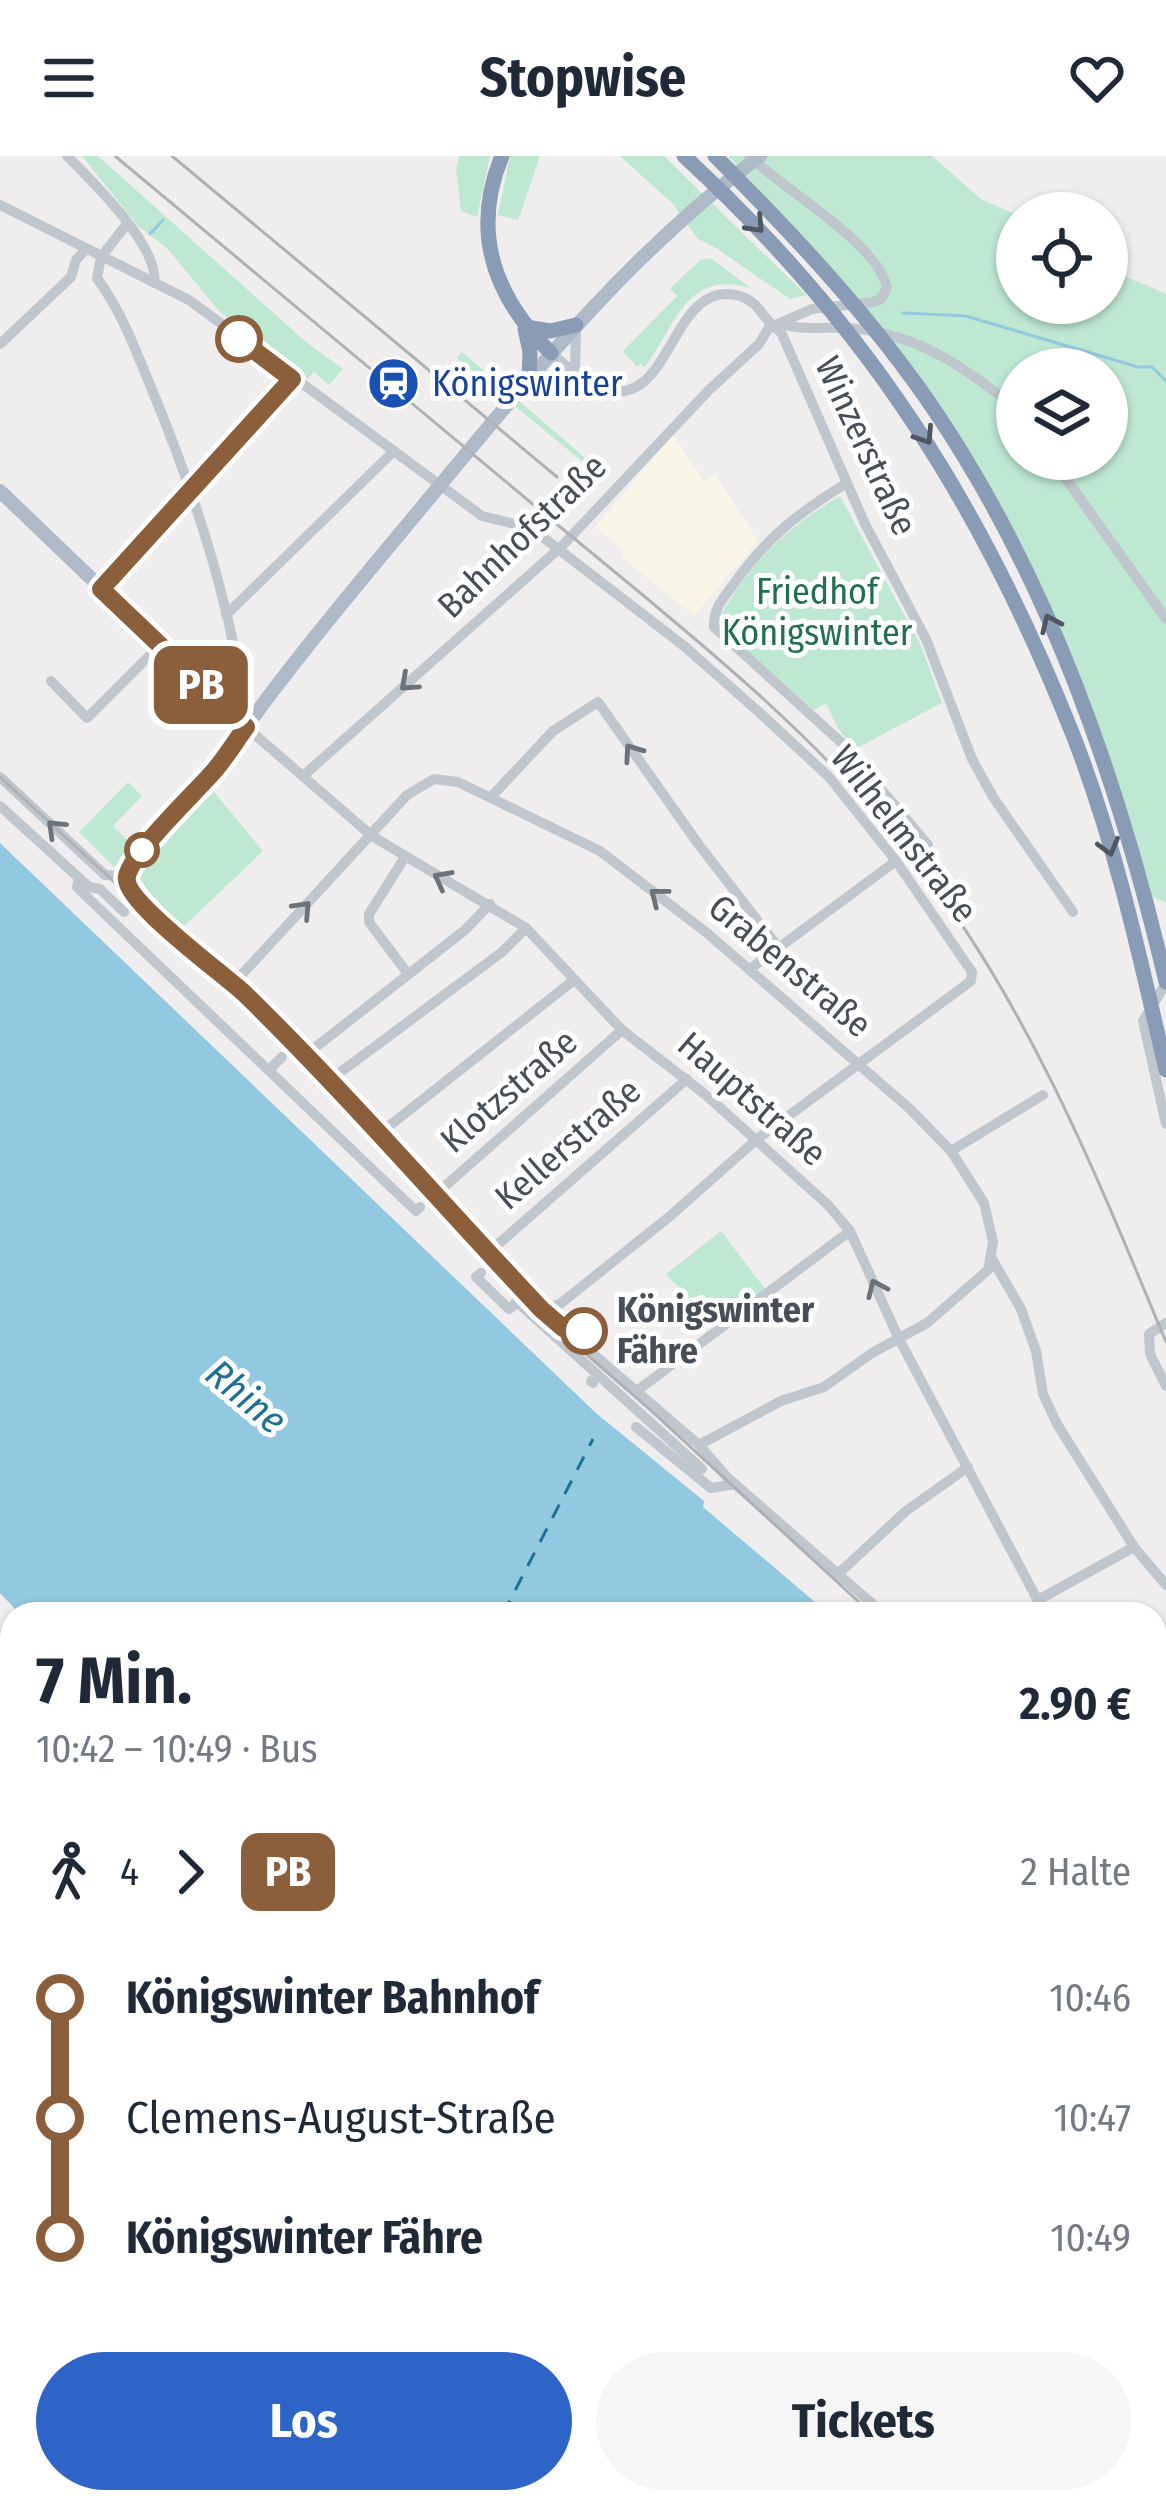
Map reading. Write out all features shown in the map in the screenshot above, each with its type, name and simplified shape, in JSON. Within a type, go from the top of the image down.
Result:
[{"type":"highway","points":[[502,156],[490,195],[491,254],[506,297],[524,326],[551,353]]},
{"type":"highway","points":[[684,156],[732,200],[857,340],[916,422],[976,522],[1073,736],[1117,873],[1166,1070]]},
{"type":"highway","points":[[715,156],[882,339],[944,424],[1009,536],[1063,652],[1092,731],[1136,867],[1166,982]]},
{"type":"highway","points":[[524,326],[550,331],[576,325]]},
{"type":"highway","points":[[524,326],[529,378]]},
{"type":"main road","points":[[246,727],[576,325],[684,218],[760,156]]},
{"type":"main road","name":"Hauptstraße","points":[[0,491],[246,727]]},
{"type":"main road","points":[[227,710],[268,697]]},
{"type":"street","points":[[67,156],[108,197],[154,262],[154,283]]},
{"type":"street","points":[[748,156],[870,254],[887,287],[880,299],[812,309],[776,325]]},
{"type":"street","name":"Wilhelmstraße","points":[[0,205],[189,300],[490,520],[526,526],[561,548],[684,646],[829,777],[896,861],[974,977],[857,1063]]},
{"type":"street","points":[[97,278],[101,257],[126,225]]},
{"type":"street","points":[[71,277],[76,260],[86,249]]},
{"type":"street","points":[[0,344],[71,277],[97,278],[123,320],[191,488],[241,685]]},
{"type":"street","name":"Winzerstraße","points":[[551,353],[603,389],[630,389],[650,377],[689,316],[711,298],[741,296],[776,325],[847,483],[926,639],[972,759],[1073,912]]},
{"type":"street","points":[[529,378],[574,373],[576,325]]},
{"type":"street","points":[[776,325],[859,328],[932,348],[996,394]]},
{"type":"street","name":"Bahnhofstraße","points":[[303,776],[561,548],[776,325]]},
{"type":"street","points":[[101,589],[292,379]]},
{"type":"street","points":[[226,615],[394,451]]},
{"type":"street","points":[[1067,480],[1166,619]]},
{"type":"street","points":[[847,483],[763,543],[716,608],[714,627],[843,744],[928,845]]},
{"type":"street","points":[[51,681],[87,718],[160,645]]},
{"type":"street","points":[[492,796],[553,731],[598,701],[699,845],[778,946]]},
{"type":"street","points":[[246,727],[141,852],[127,876],[127,888],[141,906],[234,983],[307,1054],[488,1252],[538,1315],[644,1424],[710,1488],[735,1484]]},
{"type":"street","name":"Hauptstraße","points":[[246,727],[372,836],[526,928],[622,1030],[687,1079],[828,1204],[850,1231],[899,1339],[1038,1600]]},
{"type":"street","points":[[230,751],[249,745],[276,752]]},
{"type":"street","points":[[0,777],[105,875],[127,876]]},
{"type":"street","name":"Grabenstraße","points":[[372,836],[407,795],[434,779],[458,782],[492,796],[600,851],[750,968],[952,1151],[984,1203],[992,1226],[992,1257],[1021,1309],[1036,1351],[1043,1394],[1055,1421],[1134,1547],[1166,1585]]},
{"type":"street","points":[[0,806],[79,878],[206,1012],[417,1211]]},
{"type":"street","points":[[234,983],[372,836]]},
{"type":"street","points":[[404,857],[369,914],[369,922],[408,974]]},
{"type":"street","points":[[750,968],[896,861]]},
{"type":"street","points":[[90,893],[100,890],[124,912]]},
{"type":"street","points":[[307,1054],[465,930],[490,904]]},
{"type":"street","points":[[330,1080],[502,952],[526,928]]},
{"type":"street","points":[[176,981],[186,970]]},
{"type":"street","points":[[379,1134],[574,980]]},
{"type":"street","points":[[1166,982],[1143,1021],[1166,1124]]},
{"type":"street","points":[[206,1012],[220,997]]},
{"type":"street","points":[[238,1040],[251,1027]]},
{"type":"street","name":"Klotzstraße","points":[[435,1195],[622,1030]]},
{"type":"street","points":[[269,1070],[282,1057]]},
{"type":"street","points":[[538,1315],[560,1304],[756,1140],[857,1063]]},
{"type":"street","name":"Kellerstraße","points":[[488,1252],[687,1079]]},
{"type":"street","points":[[295,1095],[308,1082]]},
{"type":"street","points":[[952,1151],[1042,1095]]},
{"type":"street","points":[[638,1390],[850,1231]]},
{"type":"street","points":[[699,1445],[781,1401],[824,1387],[927,1323],[988,1270],[992,1257]]},
{"type":"street","points":[[481,1273],[476,1277],[509,1309],[515,1303],[538,1315],[638,1390],[735,1484],[870,1602]]},
{"type":"street","points":[[1166,1323],[1149,1334],[1150,1354],[1166,1385]]},
{"type":"street","points":[[837,1575],[906,1510],[968,1467]]},
{"type":"street","points":[[698,1473],[710,1477],[718,1468]]},
{"type":"street","points":[[1038,1600],[1134,1547]]},
{"type":"shaded area","points":[[673,435],[704,481],[715,474],[758,541],[694,616],[620,556],[624,551],[595,527]]},
{"type":"green space","points":[[82,156],[98,156],[306,342],[343,369],[329,385],[314,372],[308,379],[219,311],[167,248],[138,226]]},
{"type":"green space","points":[[460,156],[490,156],[477,217],[461,211],[456,168]]},
{"type":"green space","points":[[510,156],[540,156],[518,220],[498,215]]},
{"type":"green space","points":[[620,156],[664,156],[806,295],[790,299],[698,239],[673,204]]},
{"type":"green space","points":[[728,156],[932,156],[981,199],[996,206],[996,324],[1128,324],[1128,277],[1166,294],[1166,903],[1152,896],[1099,729],[1000,506],[857,297]]},
{"type":"green space","points":[[710,258],[751,288],[729,284],[697,294],[645,367],[637,367],[623,351],[677,296],[670,289],[700,260]]},
{"type":"green space","points":[[462,352],[598,469],[595,472],[457,358]]},
{"type":"green space","name":"Friedhof Königswinter","points":[[840,496],[921,646],[942,703],[855,749],[826,703],[814,710],[723,630],[719,619],[770,548]]},
{"type":"green space","points":[[128,782],[142,796],[113,826],[134,847],[114,867],[79,832]]},
{"type":"green space","points":[[214,792],[263,851],[182,928],[138,891],[140,877],[166,836]]},
{"type":"green space","points":[[721,1231],[766,1290],[716,1328],[666,1274]]},
{"type":"water","name":"Rhine","points":[[0,843],[597,1414],[704,1501],[703,1507],[815,1602],[9,1602],[0,1593]]},
{"type":"waterway","points":[[150,234],[163,220]]},
{"type":"waterway","points":[[903,313],[966,316],[1138,367],[1152,367],[1166,381]]},
{"type":"ferry route","points":[[509,1602],[593,1439]]},
{"type":"tram line","points":[[0,777],[284,1038],[533,1308],[859,1602]]},
{"type":"railway","points":[[115,156],[697,641],[790,724],[876,813],[956,916],[1026,1033],[1086,1154],[1166,1342]]},
{"type":"railway","points":[[172,156],[557,477]]},
{"type":"bus line","name":"PB","points":[[239,339],[292,379],[101,589],[246,727],[219,765],[141,852],[127,876],[127,888],[141,906],[234,983],[307,1054],[541,1309],[563,1328],[568,1325],[584,1331]]},
{"type":"place","name":"Königswinter","points":[[393,384]]},
{"type":"place","name":"Königswinter Fähre","points":[[584,1331]]}]
